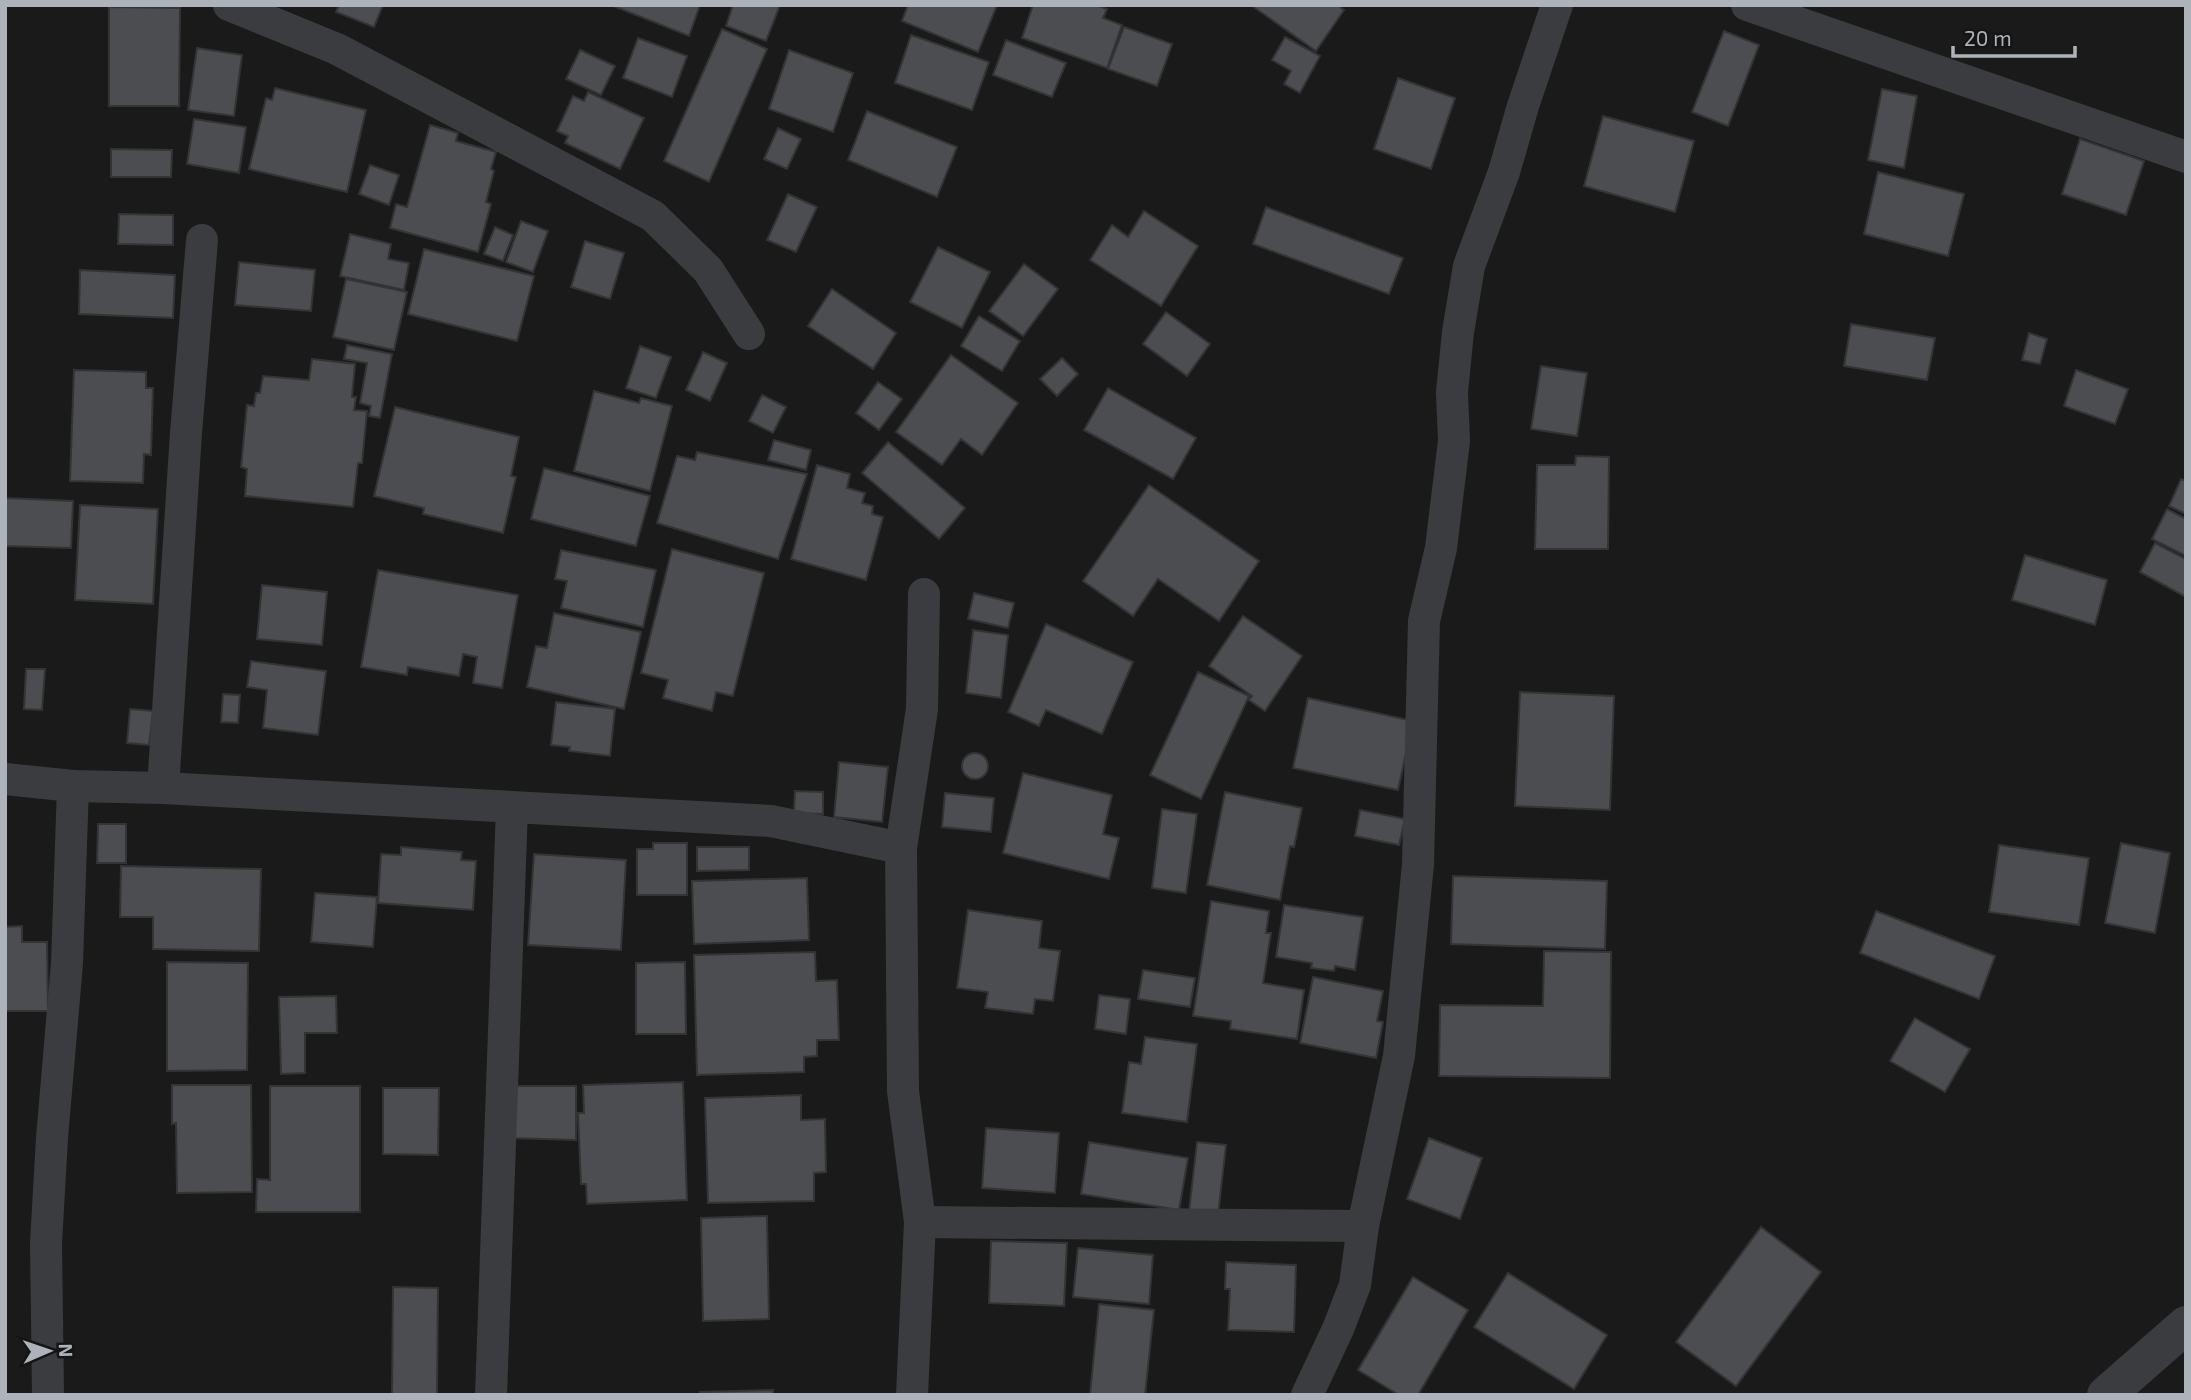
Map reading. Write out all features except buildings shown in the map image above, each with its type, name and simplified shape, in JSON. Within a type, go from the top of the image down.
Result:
[{"type":"street","points":[[229,5],[337,49],[653,216],[708,270],[749,334]]},
{"type":"street","points":[[1307,1395],[1355,1285],[1363,1226],[1399,1056],[1418,864],[1423,621],[1441,548],[1454,441],[1452,392],[1469,266],[1504,172],[1557,5]]},
{"type":"street","points":[[1747,5],[2186,157]]},
{"type":"street","points":[[163,788],[186,433],[202,240]]},
{"type":"street","points":[[912,1395],[920,1222],[903,1091],[901,848],[922,709],[924,594]]},
{"type":"street","points":[[5,779],[73,786],[163,788],[771,821],[901,848]]},
{"type":"street","points":[[48,1395],[46,1243],[67,963],[73,786]]},
{"type":"street","points":[[491,1395],[512,807]]},
{"type":"street","points":[[920,1222],[1363,1226]]},
{"type":"street","points":[[2106,1395],[2186,1325]]}]
